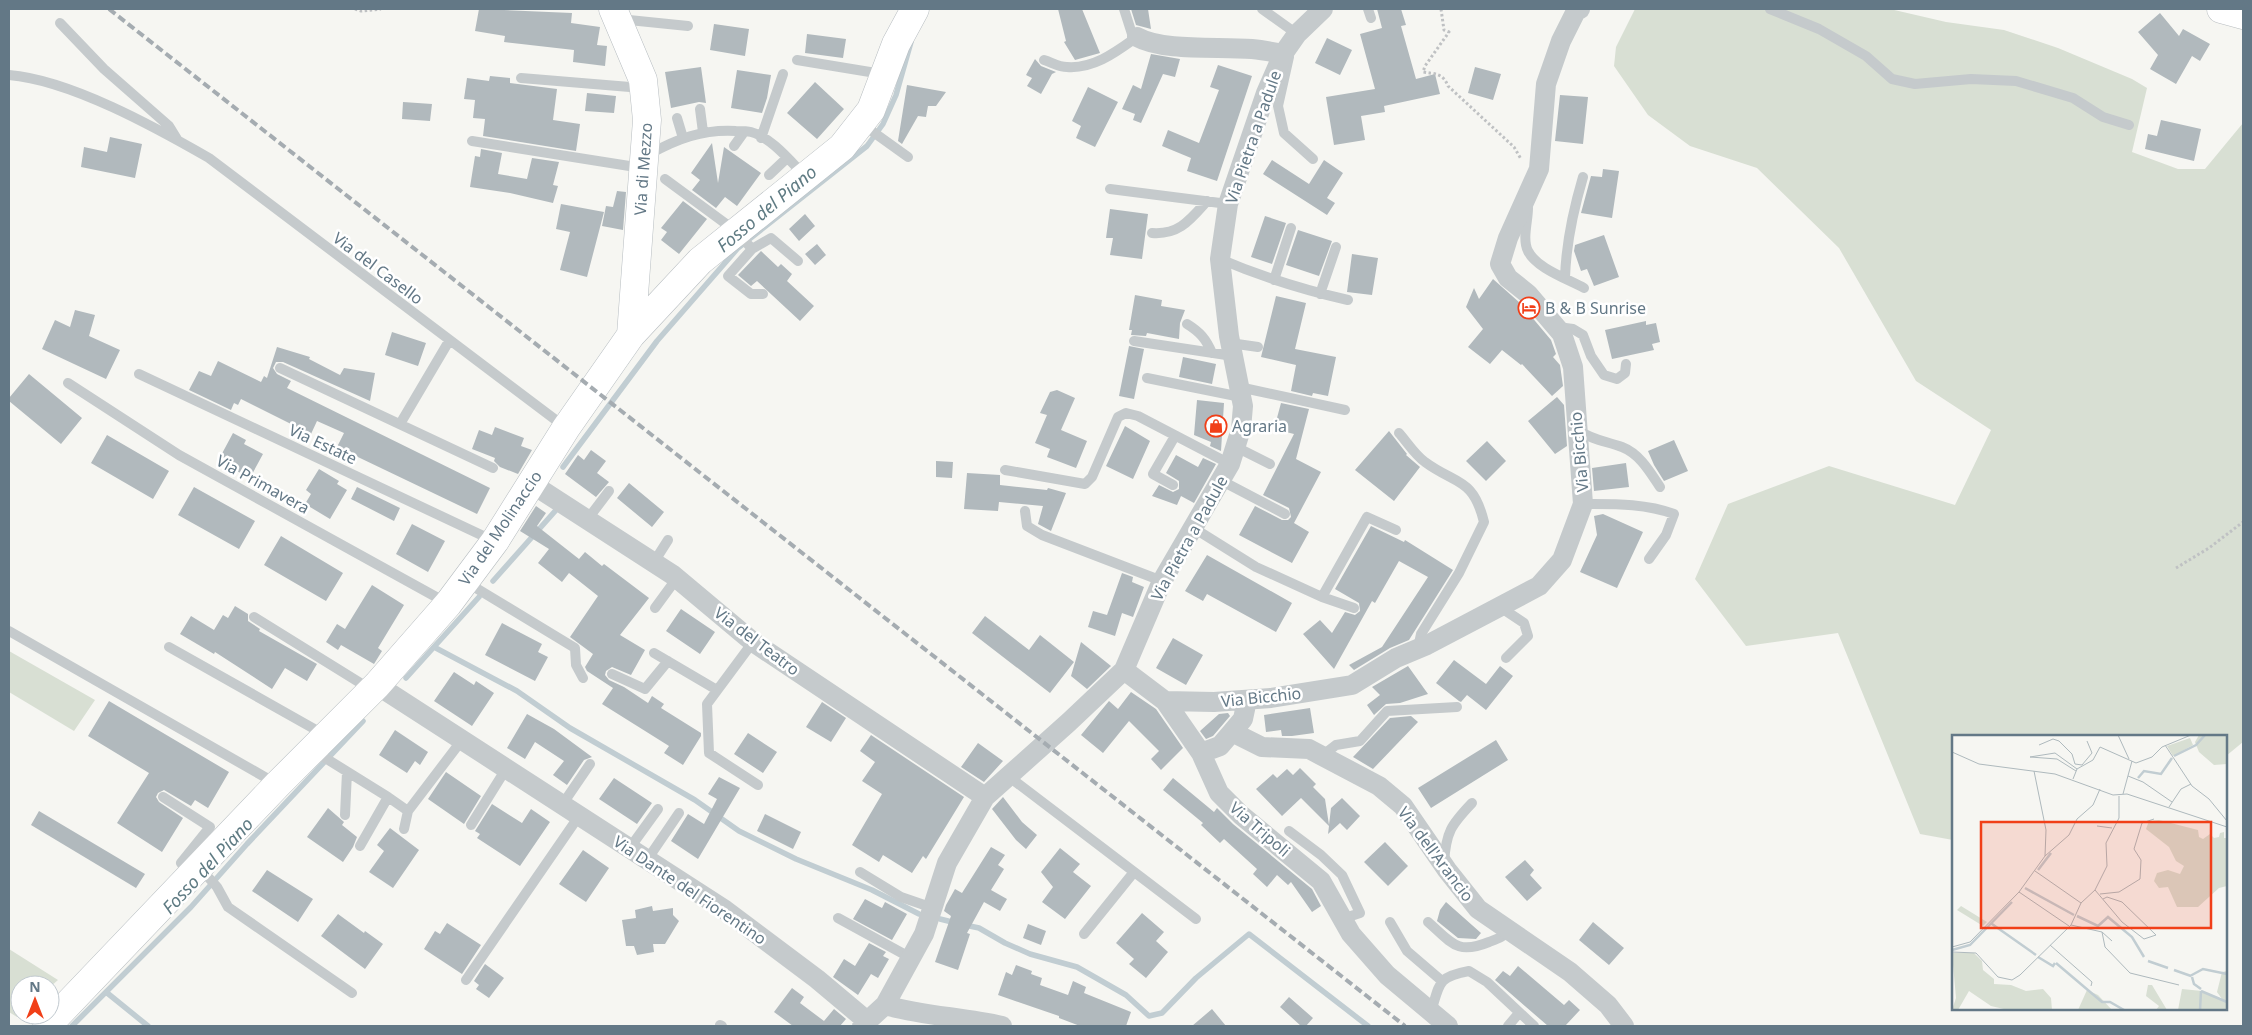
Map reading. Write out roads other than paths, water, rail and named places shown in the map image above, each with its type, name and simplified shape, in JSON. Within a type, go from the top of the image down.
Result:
[{"type":"street","name":"Via del Molinaccio","points":[[47,1026],[203,876],[278,784],[322,750],[448,604],[495,541],[566,428],[631,334],[700,262],[745,241],[796,167],[842,147],[865,126],[896,44],[915,9]]},
{"type":"street","name":"Via Pietra a Padule","points":[[865,1024],[885,1005],[924,934],[947,863],[985,797],[1070,722],[1124,670],[1162,581],[1229,464],[1241,429],[1243,406],[1232,350],[1220,259],[1228,204],[1266,93],[1290,44],[1323,9]]},
{"type":"street","name":"Via Bicchio","points":[[1165,701],[1214,702],[1247,700],[1352,685],[1396,658],[1500,607],[1538,586],[1562,560],[1583,504],[1573,368],[1562,334],[1528,294],[1508,278],[1500,264],[1508,238],[1539,169],[1546,84],[1561,41],[1576,11],[1580,9]]},
{"type":"street","points":[[2221,9],[2243,15]]},
{"type":"street","name":"Via di Mezzo","points":[[615,14],[643,80],[651,168],[636,262],[631,334]]},
{"type":"street","points":[[1137,37],[1146,42],[1252,49],[1290,44]]},
{"type":"street","points":[[636,262],[652,276],[677,287]]},
{"type":"street","name":"Via del Teatro","points":[[532,484],[654,562],[677,578],[753,642],[985,797]]},
{"type":"street","name":"Via Tripoli","points":[[1124,670],[1165,701],[1201,753],[1219,794],[1241,815],[1321,882],[1351,934],[1387,974],[1448,1026]]},
{"type":"street","name":"Via Dante del Fiorentino","points":[[375,687],[462,740],[725,910],[817,979],[865,1024]]},
{"type":"street","points":[[1201,753],[1220,746],[1243,719],[1247,700]]},
{"type":"street","name":"Via dell'Arancio","points":[[1232,732],[1262,747],[1309,749],[1379,786],[1403,806],[1444,865],[1478,909],[1570,972],[1608,1005],[1624,1026]]},
{"type":"street","points":[[885,1005],[911,1013],[970,1019],[1002,1026]]},
{"type":"lane","points":[[1044,60],[1065,67],[1088,66],[1115,53],[1137,37],[1132,34],[1124,9]]},
{"type":"lane","points":[[1262,9],[1290,44],[1288,67],[1278,106],[1284,133],[1312,159]]},
{"type":"lane","points":[[1770,9],[1819,29],[1866,56],[1892,79],[1915,84],[1971,79],[2016,81],[2072,98],[2103,117],[2129,125]]},
{"type":"lane","points":[[615,14],[688,26]]},
{"type":"lane","points":[[60,23],[104,69],[169,126],[174,138]]},
{"type":"lane","points":[[797,60],[885,74]]},
{"type":"lane","points":[[761,138],[783,74]]},
{"type":"lane","name":"Via del Casello","points":[[9,75],[58,86],[116,110],[174,138],[209,158],[566,428]]},
{"type":"lane","points":[[521,78],[644,88]]},
{"type":"lane","points":[[700,109],[703,132]]},
{"type":"lane","points":[[676,118],[684,138]]},
{"type":"lane","points":[[865,126],[908,157]]},
{"type":"lane","points":[[651,168],[684,138],[714,130],[752,132],[778,149],[796,167],[770,175]]},
{"type":"lane","points":[[734,146],[744,132]]},
{"type":"lane","points":[[472,141],[651,168],[745,241],[770,238],[798,261]]},
{"type":"lane","points":[[1565,278],[1566,248],[1573,209],[1583,177]]},
{"type":"lane","points":[[1110,189],[1228,204]]},
{"type":"lane","points":[[1530,190],[1526,231],[1528,251],[1544,268],[1584,288]]},
{"type":"lane","points":[[1152,233],[1167,234],[1180,227],[1207,201]]},
{"type":"lane","points":[[1274,280],[1291,228]]},
{"type":"lane","points":[[745,241],[728,276],[751,294],[762,294]]},
{"type":"lane","points":[[1320,294],[1336,246]]},
{"type":"lane","points":[[1220,259],[1274,280],[1320,294],[1348,300]]},
{"type":"lane","points":[[1187,324],[1202,335],[1212,353]]},
{"type":"lane","points":[[1556,327],[1573,328],[1583,334],[1591,356],[1604,375],[1617,379],[1625,373],[1626,364]]},
{"type":"lane","points":[[400,424],[449,340]]},
{"type":"lane","points":[[1134,340],[1212,353],[1258,347]]},
{"type":"lane","points":[[280,368],[493,468]]},
{"type":"lane","name":"Via Estate","points":[[139,374],[495,541]]},
{"type":"lane","points":[[1147,378],[1345,410]]},
{"type":"lane","name":"Via Primavera","points":[[68,383],[179,455],[448,604]]},
{"type":"lane","points":[[1004,470],[1085,484],[1092,477],[1118,416],[1126,413],[1138,416],[1229,464],[1285,514]]},
{"type":"lane","points":[[1577,429],[1588,437],[1623,447],[1637,456],[1660,487]]},
{"type":"lane","points":[[1399,433],[1424,462],[1462,482],[1479,502],[1484,522],[1459,573],[1421,634],[1418,648]]},
{"type":"lane","points":[[1174,485],[1153,474],[1175,436]]},
{"type":"lane","points":[[1229,464],[1270,464]]},
{"type":"lane","points":[[587,520],[609,491]]},
{"type":"lane","points":[[1583,504],[1623,505],[1660,509],[1674,514],[1666,535],[1649,559]]},
{"type":"lane","points":[[1025,511],[1027,526],[1042,535],[1162,581]]},
{"type":"lane","points":[[1322,597],[1367,517],[1396,530]]},
{"type":"lane","points":[[1192,527],[1256,566],[1322,597],[1354,608]]},
{"type":"lane","points":[[654,562],[668,540]]},
{"type":"lane","points":[[655,608],[677,578]]},
{"type":"lane","points":[[465,581],[575,648],[576,665],[583,678]]},
{"type":"lane","points":[[1500,607],[1524,623],[1528,636],[1506,658]]},
{"type":"lane","name":"Via Dante del Fiorentino","points":[[254,617],[375,687]]},
{"type":"lane","points":[[9,631],[278,784]]},
{"type":"lane","points":[[753,642],[707,704],[709,753],[758,785]]},
{"type":"lane","points":[[169,647],[322,750],[347,772],[408,811]]},
{"type":"lane","points":[[654,653],[717,690]]},
{"type":"lane","points":[[612,674],[645,689],[668,661]]},
{"type":"lane","points":[[1323,755],[1336,745],[1360,741],[1387,711],[1458,707]]},
{"type":"lane","points":[[404,829],[408,811],[462,740]]},
{"type":"lane","points":[[562,805],[590,764]]},
{"type":"lane","points":[[471,825],[506,769]]},
{"type":"lane","points":[[345,815],[347,772]]},
{"type":"lane","points":[[1008,776],[1196,919]]},
{"type":"lane","points":[[163,797],[210,827],[181,863],[203,876],[228,907],[352,993]]},
{"type":"lane","points":[[360,846],[388,797]]},
{"type":"lane","points":[[1444,865],[1445,841],[1455,821],[1472,803]]},
{"type":"lane","points":[[629,848],[658,809]]},
{"type":"lane","points":[[647,860],[679,813]]},
{"type":"lane","points":[[466,980],[580,816]]},
{"type":"lane","name":"Via Tripoli","points":[[1289,831],[1321,855],[1342,876],[1360,913],[1342,919]]},
{"type":"lane","points":[[860,872],[901,897],[933,908]]},
{"type":"lane","points":[[1084,934],[1134,872]]},
{"type":"lane","points":[[838,918],[911,958]]},
{"type":"lane","points":[[1390,922],[1407,951],[1442,981]]},
{"type":"lane","points":[[1428,922],[1456,947],[1473,948],[1505,936],[1509,930]]},
{"type":"lane","points":[[1431,1012],[1442,981],[1450,975],[1469,971],[1487,982],[1534,1026]]},
{"type":"lane","points":[[1508,1026],[1519,1013]]},
{"type":"waterway","name":"Fosso del Piano","points":[[563,467],[657,341],[738,248],[867,146],[883,124],[896,95],[911,42]]},
{"type":"waterway","name":"Fosso del Piano","points":[[493,581],[557,509]]},
{"type":"waterway","name":"Fosso del Piano","points":[[406,678],[479,597]]},
{"type":"waterway","points":[[434,647],[517,691],[570,728],[695,800],[739,831],[796,859],[872,890],[919,914]]},
{"type":"waterway","name":"Fosso del Piano","points":[[72,1026],[191,907],[247,844],[363,721]]},
{"type":"waterway","points":[[940,919],[956,923]]},
{"type":"waterway","points":[[965,925],[979,928],[1005,943],[1030,954],[1077,967],[1126,995],[1149,1016],[1162,1013],[1196,978],[1249,934],[1368,1026]]},
{"type":"waterway","points":[[106,992],[148,1026]]},
{"type":"railway","points":[[109,9],[1405,1026]]},
{"type":"place","name":"B & B Sunrise","points":[[1529,308]]},
{"type":"place","name":"Agraria","points":[[1216,426]]}]
